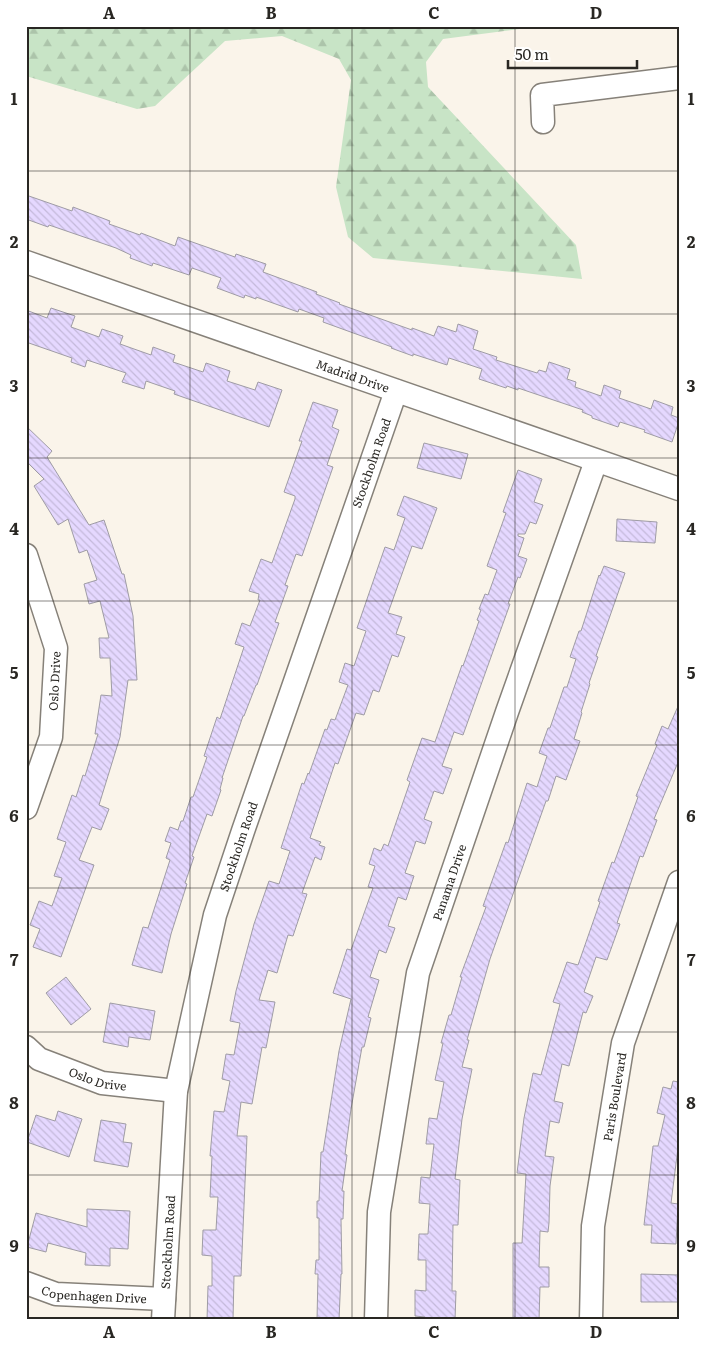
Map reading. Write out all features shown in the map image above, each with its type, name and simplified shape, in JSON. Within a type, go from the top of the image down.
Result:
[{"type":"street","points":[[543,122],[542,96],[679,78]]},
{"type":"street","name":"Madrid Drive","points":[[26,262],[679,489]]},
{"type":"street","name":"Stockholm Road","points":[[163,1310],[176,1091],[216,915],[242,831],[396,391]]},
{"type":"street","name":"Panama Drive","points":[[376,1320],[379,1212],[418,973],[507,712],[596,461]]},
{"type":"street","name":"Oslo Drive","points":[[26,555],[56,648],[51,737],[26,808]]},
{"type":"street","name":"Paris Boulevard","points":[[591,1320],[592,1226],[623,1043],[679,882]]},
{"type":"street","name":"Oslo Drive","points":[[26,1047],[39,1059],[102,1083],[176,1091]]},
{"type":"street","name":"Copenhagen Drive","points":[[26,1283],[56,1294],[163,1310]]},
{"type":"green space","points":[[26,26],[543,26],[443,39],[426,62],[428,87],[576,245],[582,279],[373,258],[348,237],[336,187],[351,80],[339,59],[282,36],[225,41],[155,106],[137,109],[26,76]]},
{"type":"building","points":[[26,195],[72,211],[73,207],[110,221],[109,224],[140,235],[141,233],[175,246],[178,237],[235,257],[236,254],[266,264],[263,272],[317,292],[316,294],[339,304],[412,330],[412,328],[434,336],[438,326],[456,332],[458,324],[478,331],[473,349],[497,357],[496,360],[537,373],[539,370],[546,372],[549,362],[570,369],[567,379],[576,382],[575,387],[601,396],[604,385],[621,391],[619,398],[651,409],[654,400],[673,407],[671,415],[679,418],[679,421],[672,442],[644,432],[645,430],[620,422],[618,427],[592,418],[592,416],[582,412],[583,410],[518,388],[518,390],[507,386],[506,388],[479,379],[482,369],[449,358],[447,365],[413,354],[413,356],[323,322],[324,318],[299,309],[298,312],[256,297],[256,299],[245,295],[244,298],[217,288],[221,278],[192,268],[189,275],[153,263],[152,266],[130,258],[131,255],[116,248],[26,219]]},
{"type":"building","points":[[51,308],[75,316],[71,327],[99,337],[102,329],[123,336],[120,344],[151,355],[153,347],[175,355],[173,362],[203,372],[206,363],[230,371],[227,381],[255,390],[258,382],[282,390],[269,427],[174,394],[175,391],[146,381],[144,389],[122,382],[126,373],[87,360],[85,367],[71,362],[72,358],[26,342],[26,310],[47,318]]},
{"type":"building","points":[[313,402],[338,410],[332,427],[339,430],[327,465],[333,467],[302,556],[296,554],[285,585],[288,586],[275,622],[279,623],[257,685],[243,716],[222,778],[221,790],[212,816],[207,814],[192,856],[194,857],[185,883],[187,884],[171,934],[162,973],[132,965],[143,927],[148,928],[170,860],[166,858],[171,843],[165,841],[170,827],[178,830],[191,797],[193,797],[207,757],[204,756],[217,717],[220,719],[244,647],[235,644],[242,623],[250,626],[260,600],[258,600],[259,594],[249,591],[261,559],[272,563],[295,499],[295,496],[284,492]]},
{"type":"building","points":[[26,426],[52,451],[47,457],[89,525],[104,520],[122,574],[124,574],[133,616],[137,680],[128,680],[120,737],[99,805],[109,809],[101,830],[92,827],[79,860],[94,865],[61,957],[33,947],[40,929],[30,925],[39,901],[52,906],[62,878],[54,876],[66,842],[57,839],[72,795],[76,797],[83,775],[85,776],[98,734],[95,734],[101,695],[112,696],[110,658],[100,658],[99,638],[109,638],[100,601],[89,604],[84,584],[97,580],[87,550],[79,553],[68,519],[58,525],[34,486],[44,479],[26,461]]},
{"type":"building","points":[[424,443],[468,454],[461,479],[417,468]]},
{"type":"building","points":[[518,470],[542,479],[534,502],[543,505],[536,524],[530,522],[525,534],[518,534],[518,536],[524,538],[518,556],[527,559],[508,604],[510,604],[463,735],[454,732],[442,766],[452,769],[443,794],[434,791],[424,819],[432,822],[425,844],[416,841],[405,873],[414,876],[406,900],[398,897],[388,926],[395,928],[386,953],[379,950],[370,977],[379,980],[368,1017],[371,1018],[364,1047],[362,1047],[345,1154],[347,1155],[342,1191],[344,1191],[343,1219],[341,1219],[342,1274],[339,1320],[317,1320],[318,1274],[315,1274],[316,1260],[319,1260],[317,1201],[319,1201],[321,1152],[323,1152],[339,1051],[351,999],[333,993],[347,949],[351,950],[373,888],[368,887],[375,866],[369,864],[374,848],[381,851],[384,844],[388,846],[410,782],[407,780],[422,738],[435,742],[479,621],[477,620],[481,610],[479,609],[485,594],[488,595],[497,570],[487,566],[506,513],[503,512]]},
{"type":"building","points":[[404,496],[437,508],[422,549],[412,546],[388,613],[402,617],[396,634],[405,637],[398,657],[392,655],[379,692],[373,690],[364,715],[356,713],[338,764],[335,763],[310,838],[321,842],[319,845],[325,847],[321,860],[315,857],[302,893],[307,894],[293,936],[288,935],[277,973],[268,970],[259,1000],[275,1002],[266,1048],[262,1047],[252,1104],[241,1102],[237,1136],[247,1136],[241,1276],[234,1276],[233,1320],[207,1320],[208,1286],[212,1286],[212,1256],[202,1255],[203,1230],[216,1230],[218,1197],[210,1197],[212,1156],[210,1156],[214,1111],[224,1112],[230,1081],[222,1079],[226,1054],[234,1055],[240,1023],[230,1021],[236,991],[254,924],[269,881],[279,884],[290,851],[281,848],[302,783],[304,784],[309,774],[325,729],[327,730],[331,719],[335,720],[348,685],[339,682],[345,663],[354,666],[366,631],[357,628],[385,547],[394,550],[405,518],[397,515]]},
{"type":"building","points":[[617,519],[657,522],[655,543],[616,541]]},
{"type":"building","points":[[604,566],[625,573],[596,656],[598,657],[581,712],[574,739],[580,741],[566,780],[556,776],[548,801],[546,801],[490,959],[467,1040],[469,1040],[462,1067],[472,1069],[462,1119],[455,1179],[460,1180],[458,1225],[453,1225],[452,1291],[456,1291],[455,1320],[425,1320],[425,1317],[415,1316],[415,1290],[426,1291],[426,1260],[418,1260],[419,1234],[428,1234],[430,1204],[419,1203],[421,1177],[430,1178],[434,1144],[426,1144],[429,1118],[437,1119],[444,1082],[435,1080],[443,1043],[441,1043],[462,977],[460,977],[486,907],[483,906],[506,842],[508,843],[527,783],[537,787],[547,756],[539,753],[564,687],[567,687],[576,659],[570,657],[579,631],[581,631],[599,575]]},
{"type":"building","points":[[679,704],[679,760],[654,819],[657,820],[643,857],[640,856],[617,923],[620,924],[607,960],[596,957],[584,992],[593,996],[586,1013],[583,1012],[569,1066],[562,1064],[554,1101],[563,1103],[559,1123],[550,1121],[545,1156],[554,1157],[550,1186],[548,1232],[540,1231],[539,1267],[549,1267],[549,1287],[540,1287],[539,1320],[513,1320],[513,1243],[522,1243],[526,1174],[517,1173],[524,1118],[533,1073],[541,1075],[560,1004],[553,1002],[567,962],[578,965],[612,862],[614,863],[638,797],[636,796],[657,745],[655,744],[662,726],[668,729]]},
{"type":"building","points":[[66,977],[91,1009],[71,1025],[46,993]]},
{"type":"building","points":[[110,1003],[155,1011],[150,1040],[129,1037],[128,1047],[103,1042]]},
{"type":"building","points":[[673,1081],[679,1082],[679,1140],[671,1203],[678,1204],[676,1244],[651,1243],[652,1225],[644,1225],[653,1146],[658,1146],[665,1115],[657,1113],[663,1087],[671,1089]]},
{"type":"building","points":[[58,1111],[82,1119],[69,1157],[27,1142],[36,1115],[55,1121]]},
{"type":"building","points":[[101,1120],[126,1124],[123,1142],[132,1143],[128,1167],[94,1161]]},
{"type":"building","points":[[87,1209],[130,1211],[128,1249],[110,1248],[110,1266],[85,1265],[86,1253],[48,1243],[46,1252],[27,1247],[36,1213],[87,1227]]},
{"type":"building","points":[[641,1274],[679,1275],[679,1302],[641,1302]]}]
